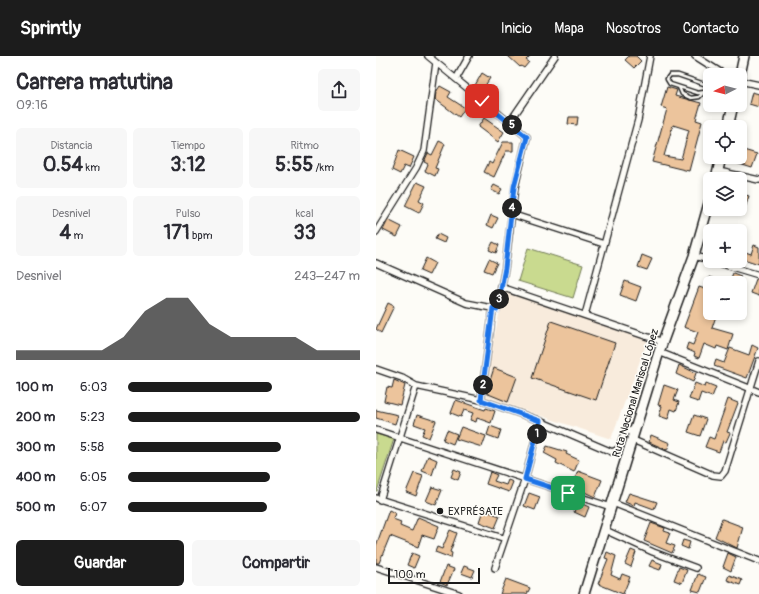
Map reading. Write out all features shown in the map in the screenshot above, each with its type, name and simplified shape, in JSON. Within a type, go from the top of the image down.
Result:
[{"type":"highway","points":[[741,68],[744,56]]},
{"type":"highway","name":"Ruta Nacional Mariscal López","points":[[584,594],[633,440],[659,352],[694,256],[705,216]]},
{"type":"street","points":[[376,263],[466,303],[497,310],[514,187],[527,137],[428,56]]},
{"type":"street","points":[[456,79],[469,56]]},
{"type":"street","points":[[509,123],[554,56]]},
{"type":"street","points":[[585,315],[638,120],[650,56]]},
{"type":"street","points":[[695,56],[710,68]]},
{"type":"street","points":[[376,232],[416,168],[424,151],[436,63]]},
{"type":"street","points":[[747,82],[759,85]]},
{"type":"street","points":[[747,179],[759,180]]},
{"type":"street","points":[[511,214],[604,244]]},
{"type":"street","points":[[694,256],[703,259]]},
{"type":"street","points":[[737,268],[759,274]]},
{"type":"street","points":[[501,287],[663,342]]},
{"type":"street","points":[[481,400],[493,308]]},
{"type":"street","points":[[659,352],[759,392]]},
{"type":"street","points":[[633,440],[713,475],[721,476],[725,471],[759,361]]},
{"type":"street","points":[[376,369],[402,378],[416,386],[481,400],[540,421],[612,452],[618,449],[625,433],[630,430],[636,430]]},
{"type":"street","points":[[416,386],[378,499],[503,538]]},
{"type":"street","points":[[495,568],[503,538],[525,479],[540,421]]},
{"type":"street","points":[[376,430],[525,479],[612,505],[759,561]]},
{"type":"street","points":[[605,530],[652,552],[696,568]]},
{"type":"street","points":[[376,567],[459,594]]},
{"type":"lane","points":[[703,84],[678,75],[669,76],[667,80],[669,84],[703,93]]},
{"type":"lane","points":[[679,87],[682,94],[688,97],[699,97],[703,93]]},
{"type":"shaded area","points":[[504,292],[585,315],[648,339],[611,439],[481,396]]},
{"type":"green space","points":[[528,248],[583,265],[573,298],[518,281]]},
{"type":"green space","points":[[376,434],[394,439],[377,491],[376,491]]},
{"type":"building","points":[[508,56],[530,56],[526,60],[529,62],[524,68],[521,66],[520,67]]},
{"type":"building","points":[[629,56],[636,56],[641,61],[634,68],[625,60]]},
{"type":"building","points":[[482,73],[490,78],[483,89],[480,88],[479,90],[474,87]]},
{"type":"building","points":[[440,86],[451,92],[448,97],[465,108],[459,117],[435,99],[436,92]]},
{"type":"building","points":[[667,87],[677,90],[675,96],[701,103],[696,120],[702,122],[689,171],[652,162],[667,109],[661,107]],"holes":[[[673,125],[689,130],[681,159],[664,156]]]},
{"type":"building","points":[[752,92],[759,94],[759,107],[749,104]]},
{"type":"building","points":[[569,117],[578,117],[577,125],[568,124]]},
{"type":"building","points":[[484,118],[504,132],[498,142],[478,127]]},
{"type":"building","points":[[439,141],[445,144],[435,168],[438,169],[435,176],[425,171],[428,164],[424,162],[428,153],[432,155]]},
{"type":"building","points":[[503,142],[513,142],[513,151],[506,151],[494,177],[484,172],[489,162],[492,164]]},
{"type":"building","points":[[399,150],[414,157],[409,168],[404,166],[400,174],[392,170]]},
{"type":"building","points":[[747,151],[757,154],[752,168],[739,164],[747,164]]},
{"type":"building","points":[[417,182],[426,186],[419,200],[424,203],[419,213],[405,206]]},
{"type":"building","points":[[494,185],[502,189],[499,194],[491,190]]},
{"type":"building","points":[[491,215],[498,218],[493,228],[487,225]]},
{"type":"building","points":[[388,220],[402,227],[397,237],[383,230]]},
{"type":"building","points":[[438,234],[446,238],[444,243],[435,239]]},
{"type":"building","points":[[493,242],[499,245],[496,253],[489,250]]},
{"type":"building","points":[[754,245],[759,247],[759,264],[747,260],[747,253],[751,254]]},
{"type":"building","points":[[642,255],[652,259],[647,270],[638,267]]},
{"type":"building","points":[[426,258],[435,263],[429,275],[420,271]]},
{"type":"building","points":[[489,259],[497,263],[492,273],[484,270]]},
{"type":"building","points":[[733,273],[741,276],[732,276]]},
{"type":"building","points":[[756,279],[759,279],[759,296],[751,293]]},
{"type":"building","points":[[625,281],[641,287],[636,301],[620,295]]},
{"type":"building","points":[[699,287],[703,288],[703,320],[715,320],[712,328],[733,334],[728,350],[717,346],[716,349],[704,344],[699,358],[694,356],[695,353],[686,349],[688,343],[693,345],[698,332],[684,327]]},
{"type":"building","points":[[388,303],[394,306],[381,333],[376,329]]},
{"type":"building","points":[[551,321],[615,343],[596,400],[532,378]]},
{"type":"building","points":[[752,345],[758,348],[747,378],[714,366],[716,360],[724,363],[730,348],[749,355]]},
{"type":"building","points":[[679,365],[696,373],[693,382],[676,374]]},
{"type":"building","points":[[494,368],[517,377],[508,402],[486,393]]},
{"type":"building","points":[[394,380],[405,385],[400,405],[384,401],[387,387],[392,388]]},
{"type":"building","points":[[695,383],[705,387],[706,383],[716,387],[712,397],[701,393],[698,402],[689,399]]},
{"type":"building","points":[[664,385],[678,390],[674,400],[679,402],[676,411],[671,409],[668,419],[659,416],[662,406],[658,405]]},
{"type":"building","points":[[728,399],[738,403],[727,432],[730,433],[726,442],[723,441],[719,452],[705,447],[709,437],[714,439]]},
{"type":"building","points":[[456,400],[485,410],[486,408],[495,411],[491,423],[477,418],[476,422],[470,420],[473,413],[464,410],[461,417],[451,413]]},
{"type":"building","points":[[376,410],[398,415],[395,424],[376,418]]},
{"type":"building","points":[[417,415],[436,421],[429,438],[422,435],[425,428],[414,424]]},
{"type":"building","points":[[694,415],[706,419],[700,436],[688,432]]},
{"type":"building","points":[[490,426],[501,430],[498,439],[487,435]]},
{"type":"building","points":[[461,427],[486,436],[482,447],[456,439]]},
{"type":"building","points":[[447,430],[457,434],[453,444],[443,440]]},
{"type":"building","points":[[651,435],[670,443],[667,450],[649,442]]},
{"type":"building","points":[[547,446],[567,452],[566,454],[579,460],[574,472],[556,463],[557,460],[544,453]]},
{"type":"building","points":[[428,456],[437,460],[432,475],[422,471]]},
{"type":"building","points":[[454,469],[461,472],[458,480],[451,477]]},
{"type":"building","points":[[578,471],[602,480],[595,497],[572,486]]},
{"type":"building","points":[[490,472],[497,475],[494,481],[506,485],[508,480],[513,482],[509,492],[486,484]]},
{"type":"building","points":[[414,473],[423,476],[416,496],[406,492]]},
{"type":"building","points":[[432,487],[442,490],[436,505],[426,501]]},
{"type":"building","points":[[529,493],[540,497],[535,510],[524,506]]},
{"type":"building","points":[[629,493],[657,502],[654,509],[635,502],[634,506],[625,502]]},
{"type":"building","points":[[556,495],[563,498],[560,506],[553,503]]},
{"type":"building","points":[[578,502],[589,507],[585,517],[574,512]]},
{"type":"building","points":[[389,510],[395,513],[393,519],[401,522],[400,526],[412,531],[418,517],[439,526],[434,539],[422,535],[418,547],[390,536],[379,563],[376,563],[376,546]]},
{"type":"building","points":[[483,510],[500,516],[495,528],[479,522]]},
{"type":"building","points":[[722,519],[743,527],[737,548],[715,537]]},
{"type":"building","points":[[651,523],[665,528],[664,531],[670,533],[666,543],[675,546],[672,553],[644,541]]},
{"type":"building","points":[[450,530],[457,533],[450,552],[452,553],[451,558],[435,552],[437,547],[442,549]]},
{"type":"building","points":[[683,540],[690,542],[688,549],[681,546]]},
{"type":"building","points":[[631,550],[636,552],[631,567],[625,564]]},
{"type":"building","points":[[607,552],[616,556],[611,575],[620,579],[622,574],[630,577],[623,594],[598,584],[608,559],[605,558]]},
{"type":"building","points":[[412,553],[419,556],[414,568],[407,565]]},
{"type":"building","points":[[728,553],[736,557],[731,571],[723,567]]},
{"type":"building","points":[[652,560],[662,564],[660,570],[649,566]]},
{"type":"building","points":[[446,566],[454,569],[447,585],[440,582]]},
{"type":"building","points":[[464,566],[475,570],[472,577],[461,573]]},
{"type":"building","points":[[679,567],[687,570],[682,583],[674,580]]},
{"type":"building","points":[[698,574],[706,577],[700,592],[692,590]]},
{"type":"building","points":[[729,575],[742,580],[740,585],[727,580]]},
{"type":"building","points":[[506,579],[530,588],[527,594],[500,594]]},
{"type":"place","name":"EXPRÉSATE","points":[[440,511]]},
{"type":"route","points":[[482,101],[527,137],[514,187],[505,268],[497,310],[493,308],[481,400],[540,421],[525,479],[568,493]]}]
